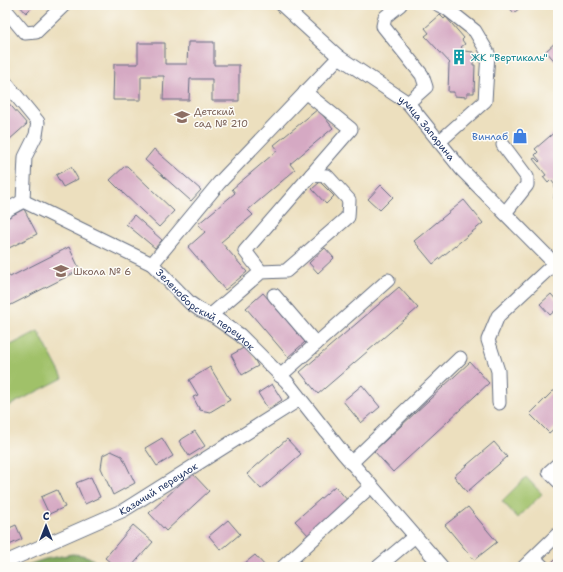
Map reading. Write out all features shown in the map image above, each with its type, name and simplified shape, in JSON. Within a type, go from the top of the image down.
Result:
[{"type":"street","points":[[5,9],[25,33],[36,32],[64,5]]},
{"type":"street","name":"улица Запарина","points":[[282,5],[339,57],[408,103],[462,170],[557,264]]},
{"type":"street","points":[[400,5],[385,17],[383,26],[422,75],[426,87],[408,103]]},
{"type":"street","points":[[439,5],[446,8],[476,31],[488,53],[484,101],[439,142]]},
{"type":"street","name":"Зеленоборский переулок","points":[[339,57],[219,183],[152,264],[190,303],[211,315],[240,335],[280,376],[351,463],[442,567]]},
{"type":"street","points":[[5,82],[38,122],[36,135],[25,157],[23,201]]},
{"type":"street","points":[[261,272],[245,251],[351,129],[305,92]]},
{"type":"street","points":[[503,145],[528,177],[528,185],[505,214]]},
{"type":"street","points":[[211,315],[261,272],[286,271],[348,217],[349,200],[327,176],[311,175]]},
{"type":"street","points":[[5,211],[23,201]]},
{"type":"street","points":[[23,201],[152,264]]},
{"type":"street","points":[[499,403],[498,371],[488,340],[490,334],[498,316],[557,264]]},
{"type":"street","points":[[280,376],[388,280]]},
{"type":"street","points":[[274,296],[316,344]]},
{"type":"street","points":[[351,463],[460,358]]},
{"type":"street","name":"Казачий переулок","points":[[8,561],[124,510],[300,399]]},
{"type":"street","points":[[558,464],[549,472],[558,481]]},
{"type":"street","points":[[283,567],[371,486]]},
{"type":"street","points":[[524,567],[538,562],[558,534]]},
{"type":"street","points":[[378,567],[415,536]]},
{"type":"green space","points":[[38,331],[63,378],[5,408],[5,348]]},
{"type":"green space","points":[[526,477],[542,494],[518,518],[502,501]]},
{"type":"green space","points":[[72,554],[88,557],[94,560],[101,567],[21,567],[45,559]]},
{"type":"building","points":[[19,5],[34,5],[26,13]]},
{"type":"building","points":[[507,5],[523,5],[514,13]]},
{"type":"building","name":"ЖК \"Вертикаль\"","points":[[440,15],[444,19],[446,17],[464,38],[462,40],[465,44],[461,47],[464,51],[473,52],[473,65],[475,65],[474,93],[467,93],[467,97],[454,96],[454,92],[448,92],[450,63],[425,36],[429,33],[425,28]]},
{"type":"building","points":[[558,40],[558,65],[546,51]]},
{"type":"building","points":[[188,42],[214,42],[214,65],[239,65],[239,101],[212,101],[212,79],[190,79],[189,100],[163,100],[164,76],[141,76],[141,100],[113,100],[114,64],[138,64],[138,43],[165,43],[165,64],[187,64]]},
{"type":"building","points":[[5,99],[27,124],[9,140],[5,136]]},
{"type":"building","points":[[318,109],[333,128],[290,164],[295,170],[248,210],[253,215],[221,242],[247,272],[225,290],[188,247],[205,232],[198,224],[235,193],[232,189],[278,150],[274,145]]},
{"type":"building","points":[[557,130],[558,132],[555,135],[558,139],[558,199],[554,199],[555,185],[551,180],[548,183],[543,177],[546,175],[533,159],[535,158],[539,162],[540,161],[535,155],[538,152],[535,149]]},
{"type":"building","points":[[154,149],[201,190],[191,201],[145,160]]},
{"type":"building","points":[[125,166],[127,166],[174,211],[159,227],[110,180]]},
{"type":"building","points":[[71,167],[78,179],[63,187],[56,175]]},
{"type":"building","points":[[320,182],[334,196],[326,204],[312,189]]},
{"type":"building","points":[[381,185],[393,197],[380,210],[368,199]]},
{"type":"building","points":[[464,200],[483,223],[433,264],[414,241]]},
{"type":"building","points":[[24,209],[37,234],[5,250],[5,219]]},
{"type":"building","points":[[134,215],[162,240],[155,248],[126,224]]},
{"type":"building","points":[[69,247],[80,270],[5,308],[5,268],[10,277]]},
{"type":"building","points":[[325,248],[334,258],[318,273],[309,263]]},
{"type":"building","points":[[399,287],[418,308],[318,394],[300,372]]},
{"type":"building","points":[[263,293],[305,342],[288,357],[246,308]]},
{"type":"building","points":[[551,294],[558,302],[558,308],[550,315],[540,304]]},
{"type":"building","points":[[247,346],[258,366],[242,375],[231,355]]},
{"type":"building","points":[[470,362],[489,383],[393,472],[374,451]]},
{"type":"building","points":[[210,367],[230,400],[210,412],[200,410],[193,397],[198,395],[189,380]]},
{"type":"building","points":[[272,384],[282,400],[268,409],[258,393]]},
{"type":"building","points":[[362,385],[380,407],[361,423],[343,401]]},
{"type":"building","points":[[553,391],[558,391],[558,425],[549,433],[530,414]]},
{"type":"building","points":[[195,431],[205,446],[189,456],[179,441]]},
{"type":"building","points":[[162,438],[173,456],[157,466],[145,448]]},
{"type":"building","points":[[287,439],[301,454],[261,489],[247,474]]},
{"type":"building","points":[[494,442],[507,457],[467,492],[454,476]]},
{"type":"building","points":[[111,451],[122,456],[135,483],[113,495],[101,468],[103,455]]},
{"type":"building","points":[[192,473],[209,491],[166,531],[149,513]]},
{"type":"building","points":[[91,477],[100,497],[85,504],[76,483]]},
{"type":"building","points":[[335,486],[349,502],[309,536],[295,521]]},
{"type":"building","points":[[57,490],[65,507],[49,514],[41,497]]},
{"type":"building","points":[[468,507],[497,542],[474,560],[445,525]]},
{"type":"building","points":[[228,520],[240,534],[221,550],[209,536]]},
{"type":"building","points":[[16,525],[22,539],[5,547],[5,530]]},
{"type":"building","points":[[133,525],[153,542],[131,567],[116,567],[105,558]]},
{"type":"building","points":[[255,555],[266,567],[240,567]]},
{"type":"building","points":[[558,556],[558,567],[553,567],[550,564]]},
{"type":"place","name":"ЖК \"Вертикаль\"","points":[[459,57]]},
{"type":"place","name":"Детский сад № 210","points":[[182,117]]},
{"type":"place","name":"Винлаб","points":[[520,136]]},
{"type":"place","name":"Школа № 6","points":[[61,271]]}]
